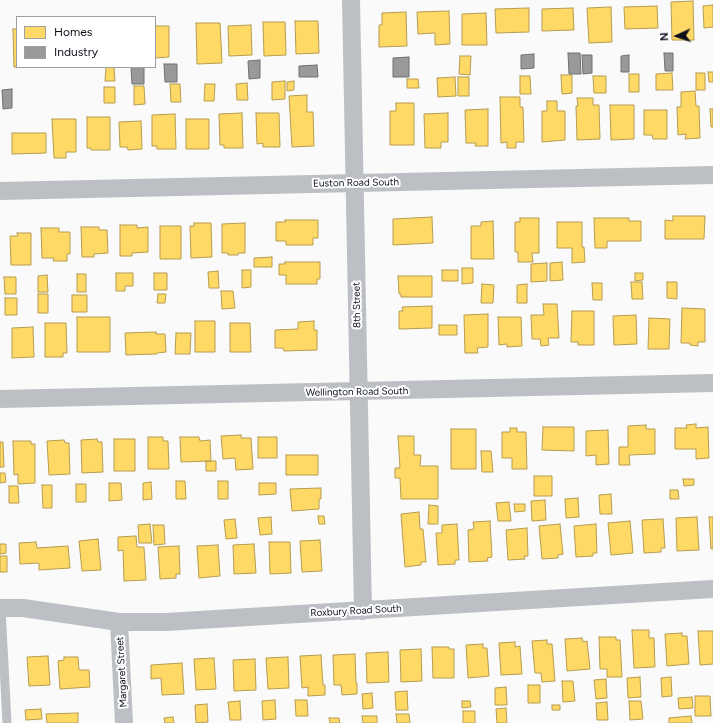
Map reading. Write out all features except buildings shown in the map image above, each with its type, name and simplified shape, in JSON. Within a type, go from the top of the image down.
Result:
[{"type":"street","name":"8th Street","points":[[351,0],[363,611]]},
{"type":"street","name":"Euston Road South","points":[[0,191],[713,175]]},
{"type":"street","name":"Wellington Road South","points":[[0,400],[713,383]]},
{"type":"street","name":"Roxbury Road South","points":[[1,608],[23,608],[119,622],[166,622],[713,589]]},
{"type":"street","name":"Margaret Street","points":[[119,622],[124,723]]},
{"type":"lane","points":[[1,608],[2,676],[7,723]]}]
